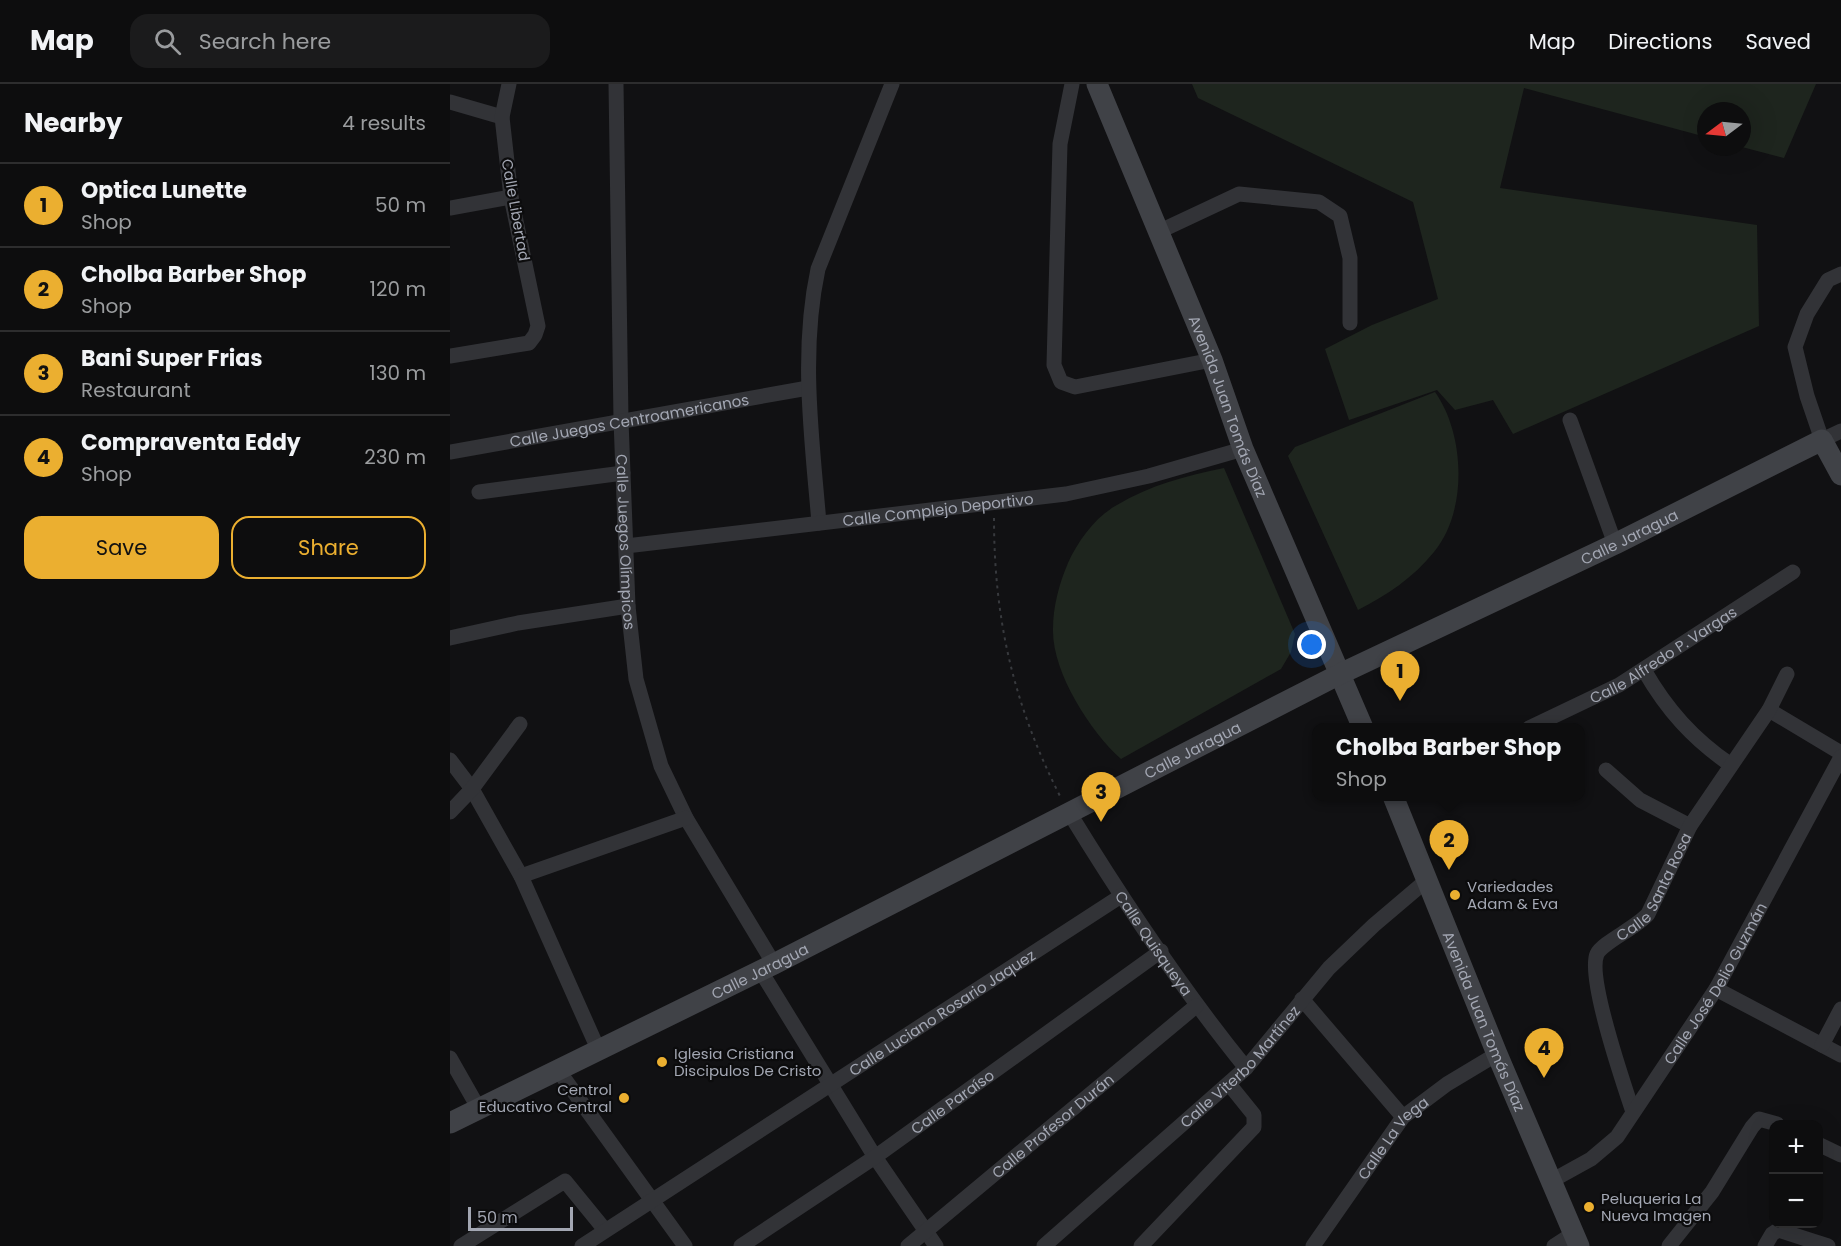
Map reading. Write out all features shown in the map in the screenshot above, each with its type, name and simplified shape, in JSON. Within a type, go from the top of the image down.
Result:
[{"type":"street","name":"Calle Libertad","points":[[450,356],[529,343],[536,335],[538,326],[511,197],[502,117],[509,84]]},
{"type":"street","name":"Calle Juegos Olímpicos","points":[[616,84],[621,420],[628,606],[636,679],[661,766],[686,818],[829,1084],[925,1233],[936,1246]]},
{"type":"street","points":[[819,523],[808,388],[812,299],[818,269],[892,84]]},
{"type":"street","points":[[1072,84],[1069,89],[1060,155],[1054,365],[1061,382],[1075,387],[1212,360]]},
{"type":"street","name":"Avenida Juan Tomás Díaz","points":[[1097,84],[1212,360],[1243,449],[1361,723]]},
{"type":"street","points":[[450,102],[502,117]]},
{"type":"street","points":[[1158,232],[1239,194],[1319,202],[1340,216],[1350,258],[1350,323]]},
{"type":"street","points":[[450,208],[511,197]]},
{"type":"street","points":[[1841,274],[1828,280],[1807,314],[1795,347],[1807,396],[1832,435],[1841,475]]},
{"type":"street","name":"Calle Juegos Centroamericanos","points":[[450,452],[808,388]]},
{"type":"street","points":[[1570,420],[1615,544]]},
{"type":"street","name":"Calle Jaragua","points":[[450,1123],[767,967],[1340,674],[1615,544],[1832,435]]},
{"type":"street","name":"Calle Complejo Deportivo","points":[[626,546],[1066,494],[1149,476],[1243,449]]},
{"type":"street","points":[[479,492],[623,473]]},
{"type":"street","name":"Calle Alfredo P. Vargas","points":[[1539,723],[1619,685],[1793,572]]},
{"type":"street","points":[[450,638],[518,623],[628,606]]},
{"type":"street","points":[[1644,670],[1660,699],[1681,725],[1706,748],[1731,765]]},
{"type":"street","name":"Calle Santa Rosa","points":[[1633,1112],[1610,1039],[1595,968],[1597,953],[1610,942],[1637,926],[1648,914],[1690,826],[1770,710],[1787,674]]},
{"type":"street","points":[[1770,710],[1841,755]]},
{"type":"street","points":[[450,812],[472,789],[520,724]]},
{"type":"street","name":"Calle José Delio Guzmán","points":[[1552,1180],[1591,1159],[1617,1137],[1716,989],[1841,755]]},
{"type":"street","points":[[450,760],[472,789],[521,876],[598,1049]]},
{"type":"street","points":[[1606,770],[1640,800],[1690,826]]},
{"type":"street","name":"Avenida Juan Tomás Díaz","points":[[1395,801],[1497,1053],[1577,1240]]},
{"type":"street","name":"Calle Quisqueya","points":[[1070,814],[1121,896],[1161,951],[1196,1006],[1246,1068]]},
{"type":"street","points":[[521,876],[686,818]]},
{"type":"street","name":"Calle Viterbo Martínez","points":[[1044,1246],[1246,1068],[1302,999],[1374,925],[1427,880]]},
{"type":"street","name":"Calle Luciano Rosario Jaquez","points":[[582,1246],[1121,896]]},
{"type":"street","name":"Calle Paraíso","points":[[741,1246],[875,1157],[1161,951]]},
{"type":"street","points":[[1716,989],[1841,1055]]},
{"type":"street","points":[[1302,999],[1403,1117]]},
{"type":"street","name":"Calle Profesor Durán","points":[[908,1246],[1196,1006]]},
{"type":"street","points":[[1822,1045],[1841,1009]]},
{"type":"street","name":"Calle La Vega","points":[[1313,1246],[1403,1117],[1447,1084],[1497,1053]]},
{"type":"street","points":[[450,1058],[479,1109]]},
{"type":"street","points":[[558,1070],[685,1246]]},
{"type":"street","points":[[1142,1246],[1254,1127],[1254,1115],[1229,1084]]},
{"type":"street","points":[[1669,1246],[1712,1192],[1752,1127],[1759,1119],[1769,1122]]},
{"type":"street","points":[[1823,1146],[1841,1155]]},
{"type":"street","points":[[461,1246],[565,1181],[605,1230]]},
{"type":"street","points":[[1765,1246],[1772,1234],[1778,1230],[1828,1246]]},
{"type":"street","points":[[1554,1246],[1577,1240]]},
{"type":"path","points":[[994,502],[994,567],[1002,632],[1012,674],[1040,756],[1070,814]]},
{"type":"shaded area","points":[[1192,84],[1816,84],[1784,158],[1751,149],[1751,102],[1697,102],[1697,135],[1524,88],[1500,188],[1757,225],[1759,326],[1513,434],[1493,400],[1455,410],[1437,390],[1349,420],[1325,349],[1372,325],[1438,299],[1413,202],[1198,98]]},
{"type":"shaded area","points":[[1435,392],[1445,409],[1457,450],[1457,494],[1453,516],[1434,552],[1417,570],[1389,592],[1358,610],[1288,456],[1295,447]]},
{"type":"shaded area","points":[[1224,468],[1295,634],[1291,652],[1281,669],[1121,759],[1086,717],[1075,700],[1059,664],[1054,646],[1053,621],[1062,579],[1082,538],[1109,510],[1155,487]]},
{"type":"place","name":"Optica Lunette","points":[[1400,701]]},
{"type":"place","name":"Bani Super Frias","points":[[1101,822]]},
{"type":"place","name":"Cholba Barber Shop","points":[[1449,870]]},
{"type":"place","name":"Variedades Adam & Eva","points":[[1455,895]]},
{"type":"place","name":"Iglesia Cristiana Discipulos De Cristo","points":[[662,1062]]},
{"type":"place","name":"Compraventa Eddy","points":[[1544,1078]]},
{"type":"place","name":"Centrol Educativo Central","points":[[624,1098]]},
{"type":"place","name":"Peluqueria La Nueva Imagen","points":[[1589,1207]]}]
